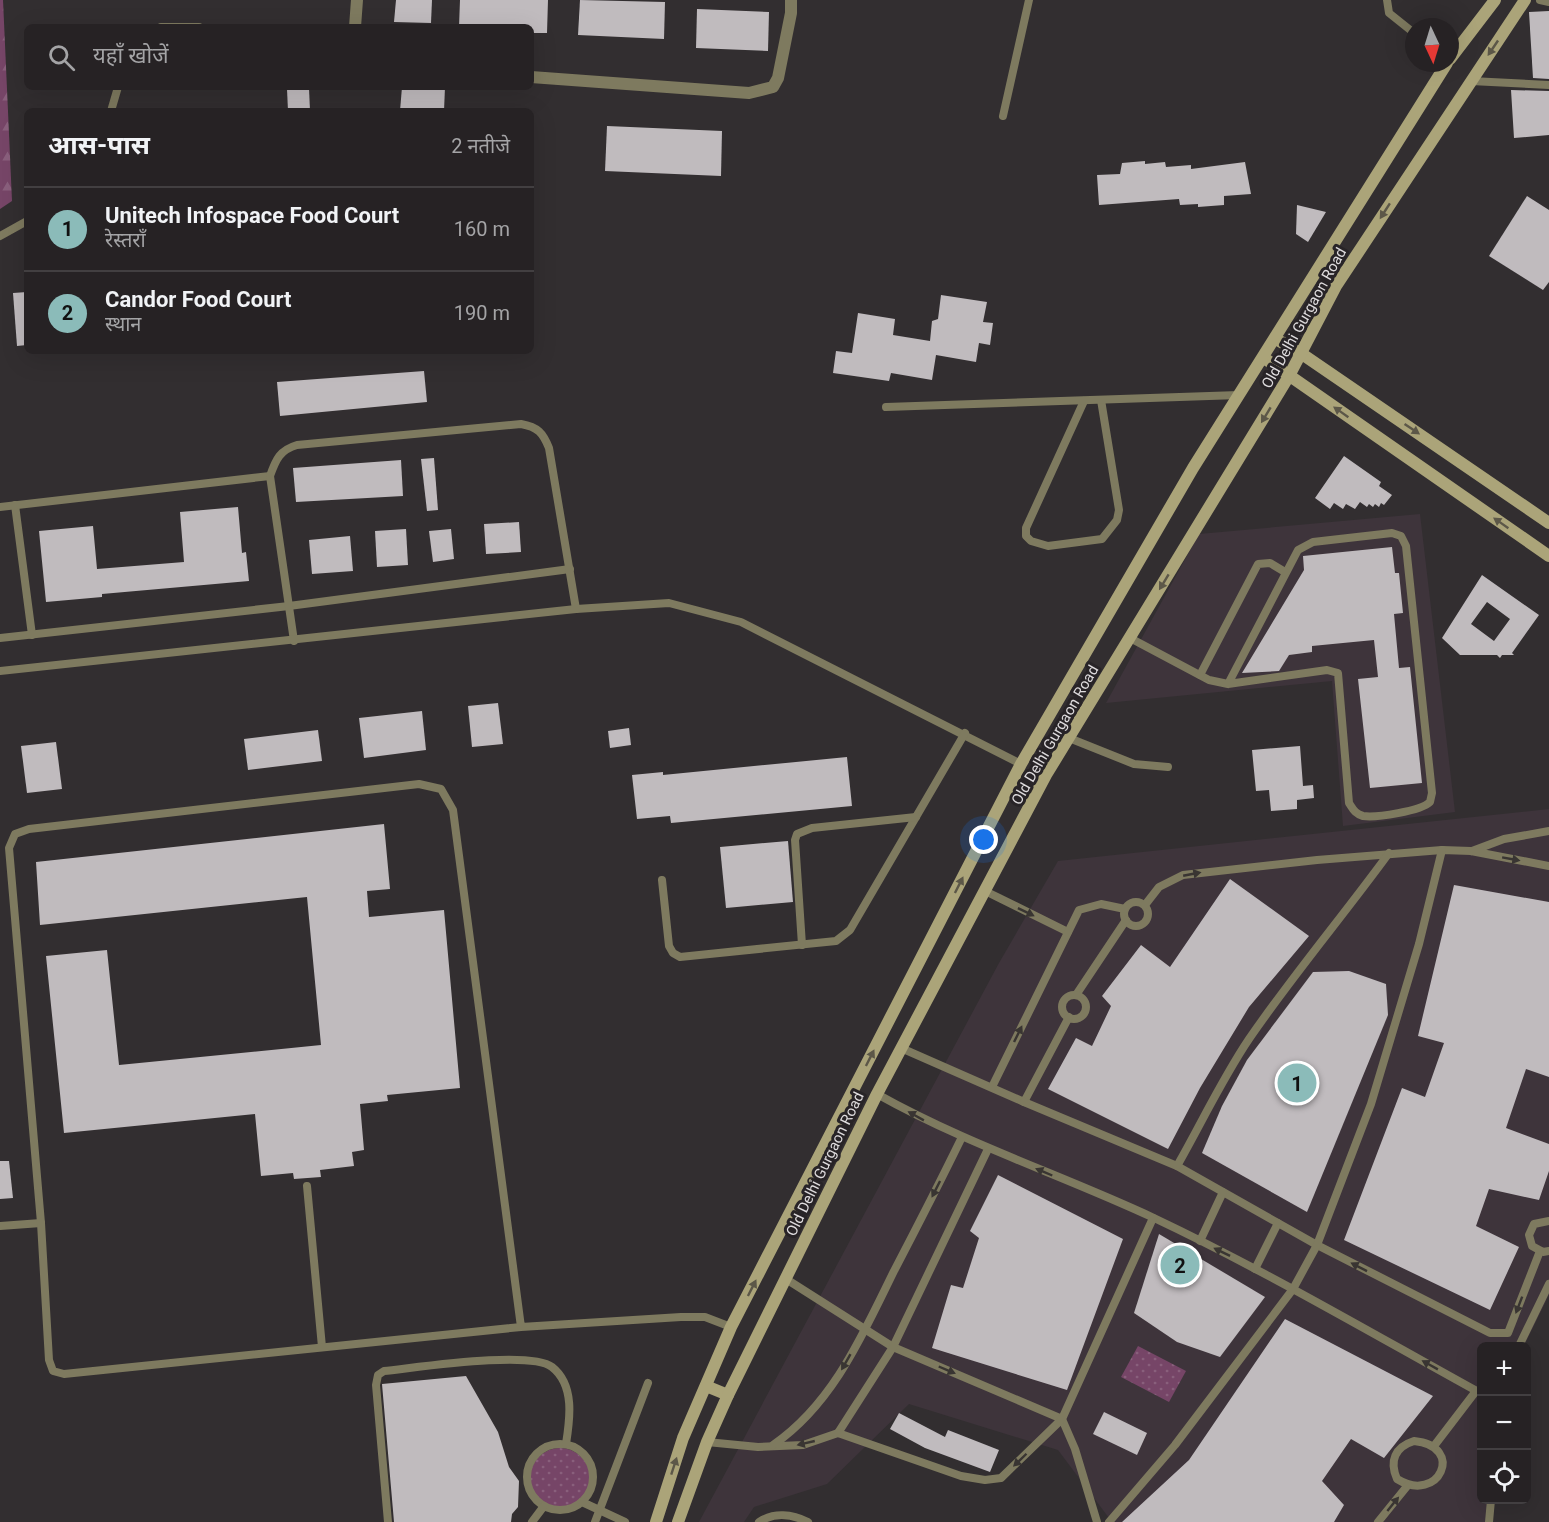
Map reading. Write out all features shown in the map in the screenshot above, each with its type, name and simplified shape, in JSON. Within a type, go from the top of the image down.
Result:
[{"type":"main road","points":[[1459,47],[1496,0]]},
{"type":"main road","name":"Old Delhi Gurgaon Road","points":[[678,1522],[707,1443],[728,1395],[877,1094],[984,891],[1069,738],[1302,354],[1336,286],[1526,0]]},
{"type":"main road","name":"Old Delhi Gurgaon Road","points":[[656,1522],[683,1438],[731,1327],[1021,764],[1193,468],[1441,72]]},
{"type":"main road","points":[[1276,339],[1302,354],[1549,523]]},
{"type":"main road","points":[[1263,358],[1549,556]]},
{"type":"main road","points":[[706,1386],[728,1395]]},
{"type":"street","points":[[355,24],[357,0]]},
{"type":"street","points":[[534,77],[664,88],[749,93],[764,91],[774,87],[778,78],[791,13],[791,0]]},
{"type":"lane","points":[[1003,116],[1029,0]]},
{"type":"lane","points":[[1387,0],[1389,13],[1405,26]]},
{"type":"lane","points":[[1540,0],[1549,2]]},
{"type":"lane","points":[[1471,81],[1549,85]]},
{"type":"lane","points":[[112,108],[117,90]]},
{"type":"lane","points":[[0,236],[24,222]]},
{"type":"lane","points":[[886,407],[1240,395]]},
{"type":"lane","points":[[1084,401],[1026,528],[1026,536],[1039,544],[1102,539],[1117,520],[1119,510],[1101,400]]},
{"type":"lane","points":[[294,641],[270,476],[276,459],[285,449],[297,444],[521,424],[535,426],[544,435],[549,448],[576,609]]},
{"type":"lane","points":[[0,507],[270,476]]},
{"type":"lane","points":[[15,505],[33,635]]},
{"type":"lane","points":[[1130,638],[1200,675],[1228,684],[1328,670],[1338,673],[1349,803],[1353,811],[1361,816],[1371,816],[1415,810],[1430,802],[1432,793],[1404,540],[1392,533],[1306,544],[1298,550],[1228,684]]},
{"type":"lane","points":[[1200,675],[1258,564],[1270,563],[1285,572]]},
{"type":"lane","points":[[0,638],[288,606],[570,569]]},
{"type":"lane","points":[[0,671],[576,609],[669,603],[741,622],[965,733],[1021,764]]},
{"type":"lane","points":[[662,880],[669,946],[673,953],[690,958],[836,941],[849,930],[965,733]]},
{"type":"lane","points":[[1069,738],[1134,764],[1168,767]]},
{"type":"lane","points":[[521,1327],[453,810],[441,789],[419,784],[360,790],[29,829],[15,834],[9,848],[41,1223],[49,1360],[54,1371],[64,1374],[521,1327],[695,1316],[731,1327]]},
{"type":"lane","points":[[802,945],[795,840],[798,834],[812,828],[916,817]]},
{"type":"lane","points":[[1471,851],[1504,839],[1549,831]]},
{"type":"lane","points":[[1110,1522],[1175,1445],[1293,1289],[1317,1245],[1371,1104],[1419,944],[1442,850]]},
{"type":"lane","points":[[1145,905],[1159,887],[1183,875],[1389,853],[1471,851],[1549,866]]},
{"type":"lane","points":[[1177,1166],[1248,1042],[1312,952],[1344,914],[1389,853]]},
{"type":"lane","points":[[984,891],[1068,932]]},
{"type":"lane","points":[[992,1086],[1078,910],[1088,905],[1101,904],[1125,909],[1134,902],[1145,905],[1149,913],[1143,924],[1136,926],[1125,920]]},
{"type":"lane","points":[[1076,995],[1084,1000],[1086,1009],[1082,1016],[1069,1017],[1065,1014],[1063,1005],[1067,997],[1076,995],[1125,920],[1125,909]]},
{"type":"lane","points":[[1024,1102],[1069,1017]]},
{"type":"lane","points":[[901,1048],[1177,1166],[1317,1245],[1496,1335],[1508,1333],[1540,1251]]},
{"type":"lane","points":[[877,1094],[924,1120],[1153,1218],[1200,1241],[1293,1289],[1477,1391]]},
{"type":"lane","points":[[772,1446],[797,1428],[836,1380],[866,1328],[962,1137]]},
{"type":"lane","points":[[838,1433],[893,1347],[988,1149]]},
{"type":"lane","points":[[307,1186],[322,1347]]},
{"type":"lane","points":[[1200,1241],[1223,1192]]},
{"type":"lane","points":[[707,1443],[758,1447],[803,1445],[838,1433],[961,1476],[985,1480],[1001,1478],[1062,1419],[1153,1218]]},
{"type":"lane","points":[[1549,1221],[1534,1224],[1529,1235],[1532,1246],[1540,1251],[1549,1251]]},
{"type":"lane","points":[[0,1226],[41,1223]]},
{"type":"lane","points":[[1255,1269],[1278,1223]]},
{"type":"lane","points":[[786,1279],[893,1347],[1062,1419],[1075,1449],[1097,1522]]},
{"type":"lane","points":[[1521,1342],[1549,1284]]},
{"type":"lane","points":[[388,1522],[376,1384],[378,1376],[384,1371],[464,1362],[539,1360],[551,1366],[566,1386],[570,1418],[566,1444]]},
{"type":"lane","points":[[596,1522],[648,1383]]},
{"type":"lane","points":[[1434,1446],[1477,1394]]},
{"type":"lane","points":[[1414,1440],[1434,1446],[1442,1454],[1443,1466],[1438,1476],[1428,1485],[1408,1485],[1398,1479],[1393,1470],[1396,1452],[1404,1444],[1414,1440]]},
{"type":"lane","points":[[552,1444],[566,1444],[578,1449],[592,1468],[593,1480],[590,1492],[582,1502],[570,1509],[556,1510],[536,1500],[528,1488],[526,1474],[531,1460],[540,1450],[552,1444]]},
{"type":"lane","points":[[1378,1522],[1408,1485]]},
{"type":"lane","points":[[582,1502],[624,1522]]},
{"type":"lane","points":[[1489,1522],[1491,1504]]},
{"type":"lane","points":[[532,1522],[544,1506]]},
{"type":"lane","points":[[759,1522],[771,1516],[782,1515],[797,1517],[808,1522]]},
{"type":"shaded area","points":[[1420,514],[1455,812],[1343,826],[1332,681],[1106,703],[1199,534]]},
{"type":"shaded area","points":[[1549,809],[1549,1295],[1526,1342],[1477,1342],[1477,1504],[1493,1504],[1492,1522],[1112,1522],[1058,1450],[909,1404],[827,1484],[754,1507],[744,1522],[699,1522],[999,963],[1058,861]]},
{"type":"green space","points":[[0,0],[3,0],[12,201],[0,209]]},
{"type":"green space","points":[[1138,1346],[1186,1371],[1169,1402],[1121,1377]]},
{"type":"green space","points":[[560,1448],[577,1453],[585,1461],[590,1478],[585,1495],[577,1503],[560,1508],[543,1503],[535,1495],[530,1478],[535,1461],[543,1453]]},
{"type":"building","points":[[396,0],[432,0],[431,23],[394,22]]},
{"type":"building","points":[[460,0],[548,0],[547,33],[534,33],[534,24],[459,24]]},
{"type":"building","points":[[580,0],[665,2],[664,39],[578,35]]},
{"type":"building","points":[[697,9],[769,12],[768,51],[696,48]]},
{"type":"building","points":[[1549,11],[1549,79],[1533,78],[1529,12]]},
{"type":"building","points":[[287,90],[309,90],[310,108],[288,108]]},
{"type":"building","points":[[402,90],[445,90],[444,108],[400,108]]},
{"type":"building","points":[[1511,90],[1549,91],[1549,135],[1514,138]]},
{"type":"building","points":[[607,126],[722,131],[721,176],[605,171]]},
{"type":"building","points":[[1145,161],[1145,164],[1165,162],[1166,167],[1191,165],[1191,169],[1245,162],[1251,194],[1224,196],[1224,205],[1198,207],[1198,204],[1180,205],[1179,199],[1099,205],[1097,175],[1120,174],[1122,163]]},
{"type":"building","points":[[1527,196],[1549,210],[1549,282],[1543,290],[1489,256]]},
{"type":"building","points":[[1297,205],[1326,212],[1308,242],[1296,234]]},
{"type":"building","points":[[24,292],[24,345],[17,346],[13,293]]},
{"type":"building","points":[[941,295],[987,302],[983,322],[993,323],[990,345],[979,343],[976,362],[936,355],[932,380],[891,373],[889,381],[833,373],[836,351],[852,353],[858,313],[895,319],[893,335],[930,341],[932,321],[938,319]]},
{"type":"building","points":[[424,371],[427,402],[280,416],[277,382]]},
{"type":"building","points":[[1344,456],[1381,482],[1379,486],[1392,495],[1384,505],[1381,503],[1379,507],[1375,504],[1373,507],[1369,504],[1367,507],[1360,502],[1355,509],[1346,504],[1343,509],[1334,503],[1330,509],[1315,498]]},
{"type":"building","points":[[434,458],[438,510],[427,511],[421,459]]},
{"type":"building","points":[[401,460],[403,496],[296,502],[293,468]]},
{"type":"building","points":[[238,507],[242,553],[246,552],[249,581],[102,594],[102,597],[46,602],[39,531],[93,526],[97,569],[184,562],[180,512]]},
{"type":"building","points":[[519,522],[521,552],[486,554],[484,524]]},
{"type":"building","points":[[406,529],[408,565],[377,567],[375,531]]},
{"type":"building","points":[[451,529],[454,559],[433,562],[429,531]]},
{"type":"building","points":[[350,536],[353,571],[312,574],[309,540]]},
{"type":"building","points":[[1392,547],[1395,573],[1399,573],[1403,613],[1394,614],[1399,668],[1410,667],[1422,783],[1370,788],[1358,679],[1378,677],[1374,640],[1312,646],[1312,652],[1289,655],[1279,671],[1242,673],[1304,570],[1303,556]]},
{"type":"building","points":[[1482,575],[1539,615],[1512,653],[1514,655],[1502,655],[1500,658],[1497,655],[1460,655],[1442,638]],"holes":[[[1487,602],[1510,619],[1494,641],[1471,624]]]},
{"type":"building","points":[[498,703],[503,744],[472,747],[468,706]]},
{"type":"building","points":[[422,711],[426,750],[364,758],[359,718]]},
{"type":"building","points":[[629,728],[631,745],[610,748],[608,731]]},
{"type":"building","points":[[318,730],[322,761],[248,770],[244,739]]},
{"type":"building","points":[[56,742],[62,789],[27,793],[21,746]]},
{"type":"building","points":[[1300,746],[1303,786],[1313,785],[1314,798],[1297,800],[1297,809],[1271,811],[1269,790],[1256,791],[1252,750]]},
{"type":"building","points":[[847,757],[852,806],[671,823],[670,816],[637,819],[632,775],[663,772],[663,775]]},
{"type":"building","points":[[384,824],[390,889],[367,891],[369,917],[444,910],[460,1088],[387,1095],[388,1101],[360,1104],[364,1150],[352,1152],[354,1166],[320,1170],[321,1177],[294,1179],[293,1173],[261,1176],[255,1114],[64,1133],[46,956],[107,950],[119,1065],[321,1045],[307,897],[40,925],[36,862]]},
{"type":"building","points":[[788,841],[793,902],[726,908],[720,847]]},
{"type":"building","points":[[1230,879],[1309,936],[1249,1007],[1200,1088],[1168,1149],[1048,1089],[1076,1038],[1092,1046],[1111,1006],[1102,996],[1141,945],[1170,967]]},
{"type":"building","points":[[1454,885],[1549,902],[1549,1077],[1526,1069],[1506,1128],[1549,1144],[1549,1171],[1539,1200],[1489,1189],[1476,1226],[1519,1247],[1490,1310],[1344,1240],[1402,1088],[1425,1097],[1444,1043],[1418,1036]]},
{"type":"building","points":[[1349,971],[1386,984],[1388,1015],[1307,1212],[1202,1153],[1222,1106],[1247,1060],[1313,972]]},
{"type":"building","points":[[0,1161],[9,1161],[13,1198],[0,1199]]},
{"type":"building","points":[[998,1175],[1123,1239],[1067,1390],[932,1348],[951,1285],[963,1288],[979,1238],[970,1231]]},
{"type":"building","points":[[1159,1234],[1265,1297],[1220,1357],[1177,1342],[1134,1313]]},
{"type":"building","points":[[1285,1319],[1433,1396],[1384,1458],[1351,1439],[1322,1481],[1344,1505],[1334,1522],[1122,1522],[1189,1460]]},
{"type":"building","points":[[466,1376],[498,1432],[509,1467],[519,1481],[518,1507],[512,1514],[511,1522],[394,1522],[382,1384]]},
{"type":"building","points":[[1104,1412],[1147,1433],[1137,1455],[1093,1434]]},
{"type":"building","points":[[899,1413],[945,1437],[948,1430],[999,1450],[990,1472],[925,1448],[890,1429]]},
{"type":"place","name":"Unitech Infospace Food Court","points":[[1297,1083]]},
{"type":"place","name":"Candor Food Court","points":[[1180,1265]]}]
